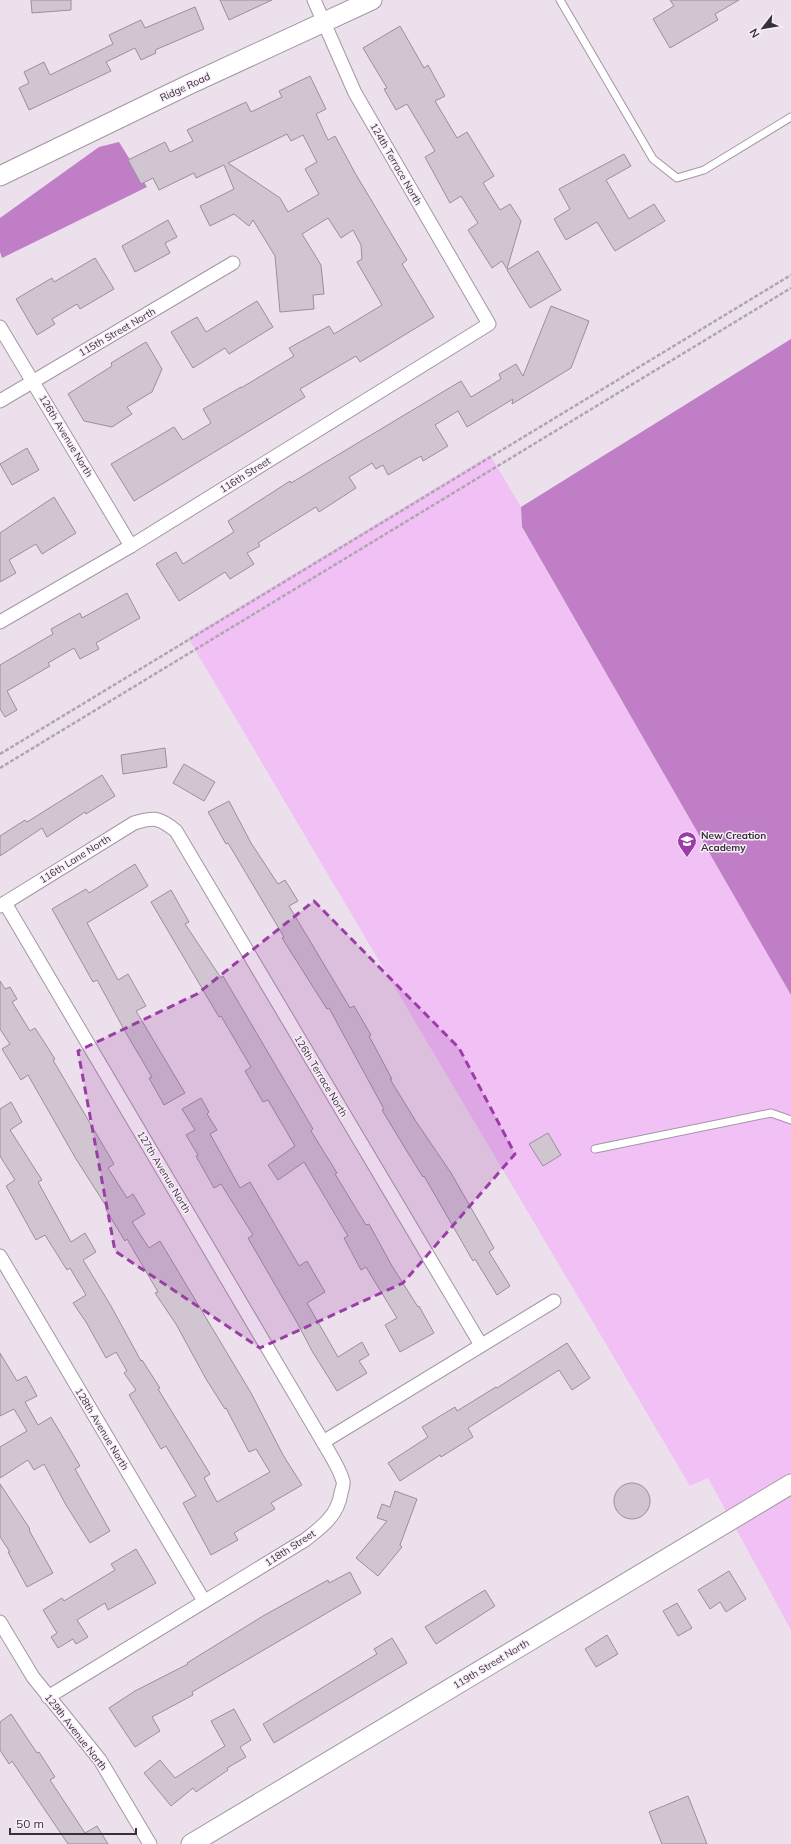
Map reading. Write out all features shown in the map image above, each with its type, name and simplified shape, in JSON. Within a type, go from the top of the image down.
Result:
[{"type":"street","name":"124th Terrace North","points":[[314,0],[355,93],[489,324]]},
{"type":"street","name":"Ridge Road","points":[[0,176],[372,0]]},
{"type":"street","name":"115th Street North","points":[[0,400],[234,264]]},
{"type":"street","name":"116th Street","points":[[0,622],[131,546],[489,324]]},
{"type":"street","name":"126th Avenue North","points":[[0,327],[131,546]]},
{"type":"street","name":"116th Lane North","points":[[3,904],[134,822],[152,818]]},
{"type":"street","name":"126th Terrace North","points":[[152,818],[164,821],[176,831],[481,1345]]},
{"type":"street","name":"127th Avenue North","points":[[3,904],[323,1442]]},
{"type":"street","name":"128th Avenue North","points":[[0,1256],[204,1601]]},
{"type":"street","points":[[323,1442],[554,1301]]},
{"type":"street","name":"118th Street","points":[[48,1697],[304,1540],[322,1527],[333,1515],[340,1501],[343,1482],[336,1464],[323,1442]]},
{"type":"street","name":"119th Street North","points":[[191,1844],[791,1484]]},
{"type":"street","name":"129th Avenue North","points":[[0,1622],[33,1677],[100,1760],[150,1844]]},
{"type":"lane","points":[[560,0],[653,159],[678,178],[704,170],[791,118]]},
{"type":"lane","points":[[595,1148],[771,1113],[791,1120]]},
{"type":"path","points":[[0,754],[791,275]]},
{"type":"path","points":[[0,768],[791,288]]},
{"type":"highlighted area","points":[[314,901],[459,1048],[515,1154],[403,1283],[260,1348],[115,1251],[78,1051],[197,994]]},
{"type":"shaded area","points":[[119,142],[147,187],[2,258],[0,252],[0,218],[99,147]]},
{"type":"shaded area","points":[[791,339],[791,995],[522,527],[521,507]]},
{"type":"shaded area","points":[[490,455],[521,507],[522,528],[791,995],[791,1473],[726,1511],[708,1478],[690,1486],[188,638]]},
{"type":"shaded area","points":[[791,1494],[791,1630],[735,1527]]},
{"type":"building","points":[[31,0],[71,0],[71,10],[32,13]]},
{"type":"building","points":[[220,0],[272,0],[229,20]]},
{"type":"building","points":[[670,0],[739,0],[715,14],[718,20],[670,48],[653,19],[674,6]]},
{"type":"building","points":[[195,7],[204,29],[155,50],[156,53],[141,60],[135,48],[106,62],[111,71],[29,110],[19,88],[29,83],[24,72],[44,62],[50,75],[113,44],[109,35],[141,20],[145,28]]},
{"type":"building","points":[[400,26],[424,68],[428,65],[445,96],[435,101],[457,138],[467,132],[494,176],[483,183],[500,210],[510,204],[521,221],[507,269],[502,261],[492,268],[468,230],[478,223],[461,196],[450,203],[425,157],[435,151],[407,104],[396,110],[384,89],[387,88],[363,48]]},
{"type":"building","points":[[310,76],[326,109],[316,114],[328,140],[335,136],[355,173],[407,260],[402,264],[434,317],[360,362],[356,356],[300,389],[305,397],[134,501],[111,464],[174,427],[183,440],[211,423],[203,409],[294,356],[289,348],[329,326],[334,334],[382,305],[357,262],[362,259],[361,245],[353,230],[341,238],[328,218],[302,234],[321,265],[324,294],[313,295],[314,309],[280,312],[275,256],[253,220],[249,226],[234,214],[210,226],[200,206],[234,189],[224,165],[196,178],[194,173],[159,190],[153,178],[141,184],[128,160],[165,142],[170,152],[193,141],[187,130],[246,102],[251,112],[282,97],[279,91]],"holes":[[[287,134],[291,141],[303,135],[317,162],[305,169],[319,194],[288,212],[280,198],[228,163]]]},
{"type":"building","points":[[624,154],[631,166],[606,180],[629,219],[654,204],[665,221],[615,251],[597,222],[566,240],[554,219],[570,209],[559,189]]},
{"type":"building","points":[[168,220],[177,237],[165,243],[170,253],[135,272],[122,246]]},
{"type":"building","points":[[538,251],[561,290],[530,308],[507,270]]},
{"type":"building","points":[[95,258],[114,289],[80,309],[77,304],[52,319],[55,324],[37,335],[16,299],[52,278],[54,282]]},
{"type":"building","points":[[257,301],[273,327],[229,354],[225,348],[193,368],[171,332],[197,317],[206,332]]},
{"type":"building","points":[[551,306],[589,321],[571,368],[512,404],[513,399],[467,427],[458,411],[435,425],[448,446],[423,461],[421,456],[388,475],[383,465],[376,469],[372,463],[349,477],[356,488],[319,512],[316,507],[258,543],[260,546],[247,553],[254,564],[230,579],[225,572],[179,601],[156,564],[176,552],[183,564],[234,532],[228,521],[290,481],[291,483],[461,381],[471,397],[501,379],[499,374],[516,364],[523,376]]},
{"type":"building","points":[[146,342],[162,369],[152,392],[127,407],[132,414],[112,427],[84,421],[68,394],[112,366],[111,363]]},
{"type":"building","points":[[27,448],[39,470],[12,485],[0,464]]},
{"type":"building","points":[[54,497],[76,533],[42,554],[36,544],[9,560],[16,573],[0,582],[0,533]]},
{"type":"building","points":[[127,593],[140,618],[96,643],[99,649],[80,659],[74,648],[48,663],[50,666],[7,691],[17,710],[5,717],[0,709],[0,665],[53,634],[51,629],[80,613],[82,618]]},
{"type":"building","points":[[165,748],[167,767],[123,774],[121,755]]},
{"type":"building","points":[[184,764],[215,782],[204,801],[173,783]]},
{"type":"building","points":[[102,775],[115,796],[86,814],[85,812],[47,837],[42,828],[0,856],[0,836],[25,820],[27,822]]},
{"type":"building","points":[[229,801],[251,843],[278,884],[285,880],[298,901],[289,906],[350,1008],[354,1006],[371,1035],[369,1036],[392,1079],[390,1079],[415,1120],[451,1173],[494,1248],[489,1252],[510,1286],[497,1295],[475,1259],[473,1261],[424,1176],[423,1177],[382,1110],[384,1109],[329,1008],[327,1009],[282,938],[284,937],[228,843],[226,844],[208,812]]},
{"type":"building","points":[[135,864],[148,886],[87,923],[118,980],[128,974],[146,1006],[136,1011],[185,1093],[164,1105],[149,1078],[152,1077],[97,980],[93,982],[52,909],[86,889],[89,893]]},
{"type":"building","points":[[171,890],[189,922],[185,924],[221,978],[223,976],[313,1129],[311,1131],[337,1173],[335,1174],[366,1225],[369,1224],[392,1266],[418,1307],[419,1306],[434,1333],[400,1352],[385,1325],[397,1318],[366,1267],[361,1270],[344,1238],[348,1236],[304,1162],[278,1180],[268,1165],[295,1146],[268,1100],[263,1102],[245,1071],[251,1067],[221,1016],[219,1017],[151,902]]},
{"type":"building","points":[[0,981],[5,989],[10,987],[17,999],[12,1002],[30,1031],[35,1028],[55,1059],[53,1060],[114,1164],[108,1168],[127,1198],[133,1194],[145,1214],[132,1222],[149,1248],[160,1241],[251,1393],[283,1455],[302,1485],[271,1503],[275,1509],[234,1533],[238,1540],[211,1555],[183,1503],[196,1496],[166,1446],[161,1449],[129,1395],[136,1390],[124,1373],[127,1371],[116,1352],[106,1358],[86,1322],[73,1303],[86,1295],[70,1268],[67,1270],[45,1235],[36,1240],[6,1186],[15,1180],[0,1156],[0,1109],[11,1102],[22,1122],[10,1130],[42,1180],[38,1182],[71,1242],[85,1233],[96,1252],[83,1260],[111,1306],[141,1361],[142,1360],[160,1388],[158,1389],[210,1474],[204,1478],[217,1502],[270,1472],[256,1449],[249,1452],[226,1408],[225,1409],[206,1379],[176,1324],[155,1293],[158,1292],[127,1239],[125,1241],[106,1210],[108,1209],[76,1159],[28,1075],[21,1080],[2,1049],[10,1044],[0,1029]]},
{"type":"building","points":[[201,1098],[209,1112],[207,1114],[217,1130],[210,1134],[240,1188],[250,1182],[299,1266],[307,1261],[325,1292],[307,1303],[338,1357],[362,1342],[369,1355],[359,1361],[367,1373],[337,1391],[312,1351],[248,1238],[253,1235],[221,1184],[214,1188],[196,1156],[198,1155],[186,1135],[195,1130],[182,1109]]},
{"type":"building","points":[[548,1133],[561,1155],[543,1166],[529,1144]]},
{"type":"building","points":[[567,1343],[590,1378],[572,1390],[559,1370],[468,1428],[473,1437],[441,1457],[440,1455],[400,1481],[388,1463],[428,1437],[422,1427],[455,1407],[457,1411],[496,1387],[497,1388]]},
{"type":"building","points":[[0,1353],[17,1381],[26,1376],[37,1396],[25,1402],[38,1425],[51,1417],[80,1466],[75,1469],[110,1531],[90,1543],[66,1505],[44,1464],[34,1470],[28,1460],[0,1478],[0,1447],[27,1431],[14,1409],[0,1416]]},
{"type":"building","points":[[636,1483],[645,1488],[649,1494],[649,1508],[645,1514],[636,1519],[628,1519],[619,1514],[615,1508],[614,1497],[619,1488],[625,1484]]},
{"type":"building","points":[[0,1484],[30,1529],[29,1530],[53,1573],[27,1587],[8,1552],[10,1552],[0,1537]]},
{"type":"building","points":[[395,1491],[417,1499],[400,1545],[402,1547],[378,1576],[356,1558],[387,1521],[377,1518],[382,1504],[390,1507]]},
{"type":"building","points":[[136,1549],[156,1583],[108,1610],[105,1603],[77,1620],[88,1637],[76,1644],[73,1639],[58,1648],[51,1637],[57,1633],[43,1610],[62,1598],[64,1601],[115,1570],[111,1564]]},
{"type":"building","points":[[729,1571],[746,1599],[726,1612],[720,1602],[710,1609],[698,1590]]},
{"type":"building","points":[[350,1572],[361,1593],[192,1692],[193,1695],[152,1717],[160,1731],[135,1747],[109,1708],[135,1691],[188,1664],[187,1663],[263,1616],[328,1580],[329,1583]]},
{"type":"building","points":[[485,1590],[495,1606],[436,1644],[425,1627]]},
{"type":"building","points":[[677,1603],[692,1628],[678,1636],[663,1611]]},
{"type":"building","points":[[607,1635],[618,1654],[596,1667],[585,1649]]},
{"type":"building","points":[[392,1638],[407,1663],[274,1743],[263,1724],[377,1654],[374,1649]]},
{"type":"building","points":[[234,1709],[251,1740],[240,1747],[246,1757],[227,1768],[228,1770],[196,1792],[193,1788],[171,1806],[144,1773],[160,1760],[175,1778],[225,1746],[211,1721]]},
{"type":"building","points":[[11,1714],[55,1777],[50,1780],[85,1833],[97,1826],[108,1844],[68,1844],[12,1761],[9,1764],[0,1750],[0,1722]]},
{"type":"building","points":[[688,1796],[707,1844],[662,1844],[649,1812]]},
{"type":"place","name":"New Creation Academy","points":[[687,858]]}]
